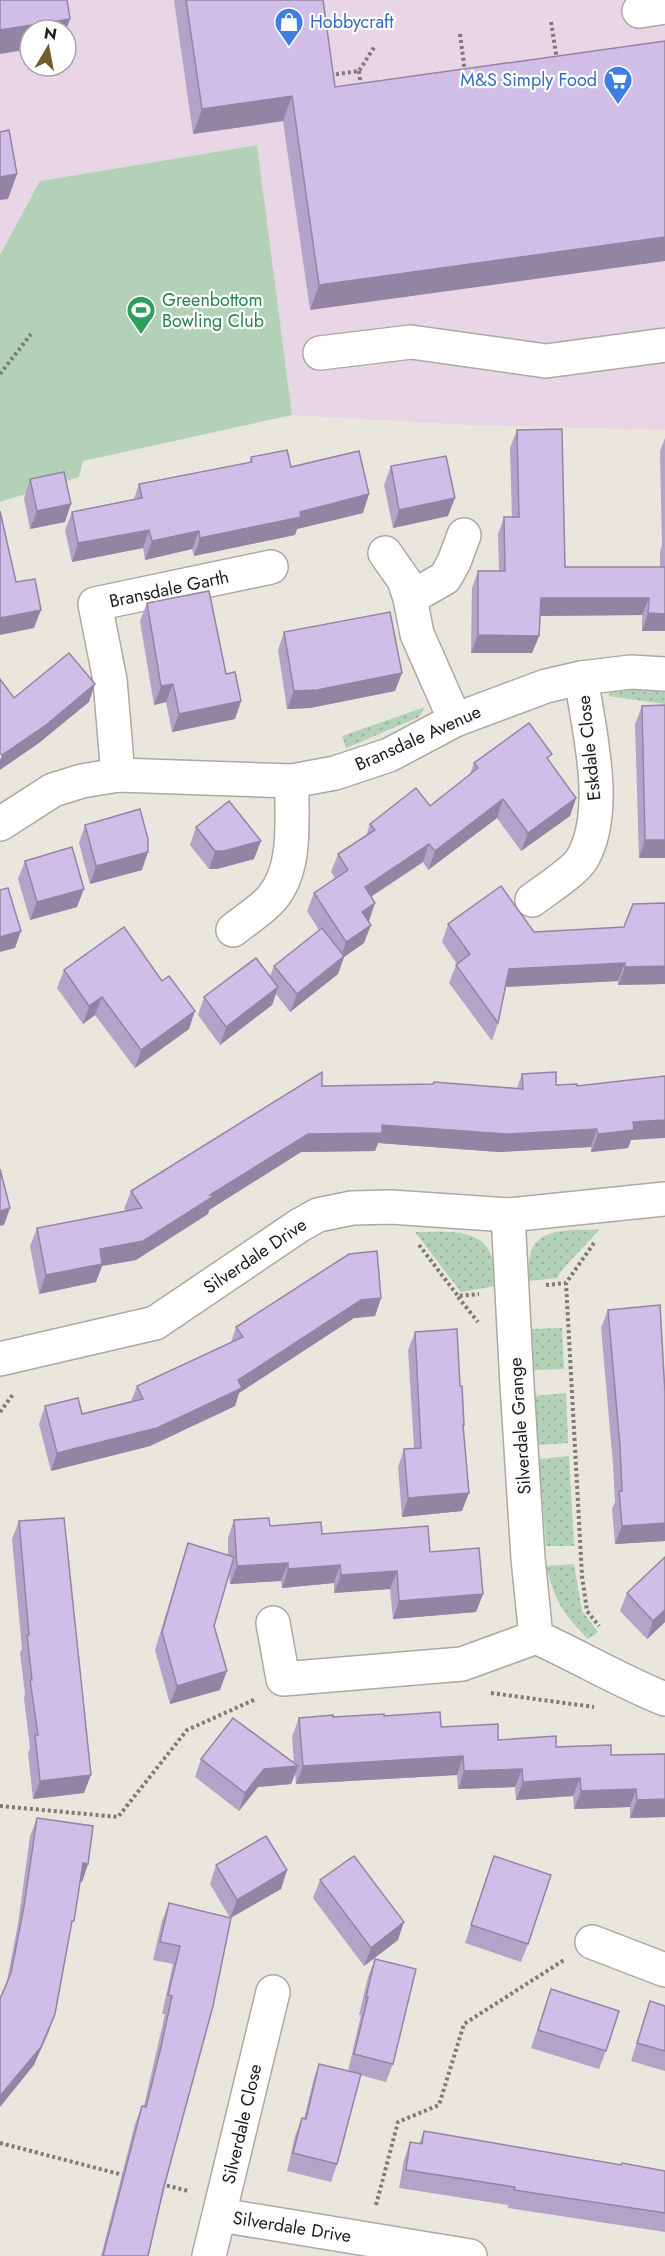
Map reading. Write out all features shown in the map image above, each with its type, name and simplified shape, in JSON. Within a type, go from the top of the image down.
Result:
[{"type":"street","points":[[320,353],[411,342],[546,361],[665,345]]},
{"type":"street","points":[[410,598],[445,578],[464,535]]},
{"type":"street","points":[[385,553],[404,580],[417,634],[455,720]]},
{"type":"street","name":"Bransdale Garth","points":[[118,775],[110,680],[94,604],[272,567]]},
{"type":"street","name":"Bransdale Avenue","points":[[0,824],[53,790],[82,781],[118,775],[291,781],[335,773],[389,755],[455,720],[517,695],[581,678],[631,672],[665,674]]},
{"type":"street","name":"Eskdale Close","points":[[532,900],[581,861],[592,837],[597,807],[595,777],[581,678]]},
{"type":"street","points":[[233,930],[271,899],[285,880],[290,855],[291,781]]},
{"type":"street","name":"Silverdale Drive","points":[[0,1359],[155,1323],[318,1215],[352,1208],[392,1207],[508,1215],[665,1199]]},
{"type":"street","name":"Silverdale Grange","points":[[508,1215],[510,1289],[528,1558],[536,1637]]},
{"type":"street","points":[[273,1623],[283,1679],[462,1664],[536,1637],[611,1676],[665,1699]]},
{"type":"street","points":[[592,1942],[665,1970]]},
{"type":"street","name":"Silverdale Close","points":[[209,2256],[273,1992]]},
{"type":"street","name":"Silverdale Drive","points":[[222,2208],[366,2239],[470,2256]]},
{"type":"path","points":[[551,22],[557,63]]},
{"type":"path","points":[[460,34],[465,75]]},
{"type":"path","points":[[361,90],[359,71],[375,46]]},
{"type":"path","points":[[328,75],[359,71]]},
{"type":"path","points":[[0,375],[31,334]]},
{"type":"path","points":[[611,1676],[603,1631],[587,1611],[582,1576],[566,1283],[623,1203]]},
{"type":"path","points":[[392,1207],[481,1327]]},
{"type":"path","points":[[458,1296],[510,1289]]},
{"type":"path","points":[[0,1806],[118,1817],[187,1730],[256,1699],[283,1679]]},
{"type":"path","points":[[486,1693],[601,1708]]},
{"type":"path","points":[[366,2239],[398,2122],[439,2105],[464,2024],[592,1942]]},
{"type":"path","points":[[0,2143],[138,2178]]},
{"type":"path","points":[[160,2184],[222,2208]]},
{"type":"shaded area","points":[[0,0],[665,0],[665,430],[469,425],[292,415],[257,145],[40,181],[0,255]]},
{"type":"green space","name":"Greenbottom Bowling Club","points":[[257,145],[292,415],[83,461],[79,477],[0,502],[0,255],[40,181]]},
{"type":"green space","points":[[665,690],[665,704],[608,696],[611,691]]},
{"type":"green space","points":[[425,707],[419,717],[346,748],[342,736]]},
{"type":"green space","points":[[600,1229],[560,1272],[558,1278],[528,1281],[530,1255],[538,1240],[563,1231]]},
{"type":"green space","points":[[415,1232],[457,1233],[477,1238],[485,1244],[492,1257],[496,1286],[461,1292]]},
{"type":"green space","points":[[562,1328],[564,1369],[534,1370],[531,1329]]},
{"type":"green space","points":[[566,1393],[568,1443],[538,1445],[534,1396]]},
{"type":"green space","points":[[569,1456],[574,1546],[546,1546],[539,1459]]},
{"type":"green space","points":[[574,1564],[582,1611],[598,1632],[588,1639],[561,1606],[546,1566]]},
{"type":"building","points":[[0,0],[67,0],[70,18],[18,18],[18,27],[0,30]]},
{"type":"building","points":[[186,0],[323,0],[335,87],[665,41],[665,237],[319,285],[292,96],[202,109]]},
{"type":"building","points":[[9,130],[17,174],[0,177],[0,132]]},
{"type":"building","points":[[562,429],[565,567],[665,567],[665,614],[648,613],[649,598],[541,598],[539,636],[478,635],[478,571],[505,571],[504,517],[519,517],[517,430]]},
{"type":"building","points":[[287,450],[291,467],[359,451],[369,494],[300,512],[301,517],[200,538],[199,531],[152,541],[149,530],[78,543],[72,512],[142,498],[139,484],[252,462],[251,457]]},
{"type":"building","points":[[446,456],[455,498],[399,510],[391,466]]},
{"type":"building","points":[[64,472],[71,504],[37,511],[30,479]]},
{"type":"building","points":[[0,511],[16,582],[35,579],[41,610],[0,618]]},
{"type":"building","points":[[209,591],[226,674],[235,672],[241,701],[179,714],[173,684],[161,686],[147,603]]},
{"type":"building","points":[[390,612],[402,673],[317,690],[294,691],[284,632]]},
{"type":"building","points":[[69,653],[95,684],[46,725],[2,755],[0,753],[0,679],[14,698]]},
{"type":"building","points":[[665,705],[665,840],[645,840],[642,706]]},
{"type":"building","points":[[529,723],[552,754],[547,758],[576,798],[528,833],[503,799],[435,851],[429,844],[365,887],[375,903],[362,912],[371,925],[346,942],[314,893],[348,870],[338,854],[375,830],[370,824],[416,788],[430,806],[478,768],[474,763]]},
{"type":"building","points":[[229,801],[261,841],[224,851],[215,851],[196,827]]},
{"type":"building","points":[[140,809],[148,839],[148,852],[96,866],[85,825]]},
{"type":"building","points":[[72,847],[84,889],[37,902],[25,861]]},
{"type":"building","points":[[501,886],[534,932],[624,927],[633,904],[665,903],[665,966],[625,967],[625,963],[509,969],[498,1023],[456,965],[470,954],[448,924]]},
{"type":"building","points":[[8,888],[21,931],[0,937],[0,890]]},
{"type":"building","points":[[124,927],[162,981],[169,976],[195,1011],[141,1050],[102,997],[89,1006],[64,970]]},
{"type":"building","points":[[322,928],[344,956],[297,994],[274,966]]},
{"type":"building","points":[[256,958],[278,987],[226,1027],[204,997]]},
{"type":"building","points":[[322,1072],[322,1086],[433,1084],[434,1082],[523,1089],[522,1074],[556,1072],[556,1085],[577,1084],[577,1086],[665,1076],[665,1120],[633,1122],[634,1130],[598,1134],[597,1129],[506,1134],[382,1125],[382,1133],[308,1134],[210,1195],[214,1196],[143,1241],[100,1249],[102,1264],[46,1275],[37,1228],[142,1208],[131,1191]]},
{"type":"building","points":[[0,1169],[10,1208],[0,1211]]},
{"type":"building","points":[[377,1251],[381,1298],[361,1300],[238,1380],[242,1388],[157,1428],[57,1453],[45,1406],[78,1398],[82,1414],[143,1399],[137,1386],[243,1337],[236,1327],[349,1254]]},
{"type":"building","points":[[660,1305],[665,1393],[665,1523],[622,1526],[619,1491],[622,1491],[620,1446],[608,1310]]},
{"type":"building","points":[[457,1329],[469,1493],[408,1498],[404,1449],[421,1448],[415,1332]]},
{"type":"building","points":[[64,1518],[91,1775],[40,1781],[35,1735],[38,1735],[30,1680],[32,1680],[27,1635],[29,1635],[19,1521]]},
{"type":"building","points":[[269,1518],[270,1526],[321,1522],[322,1534],[428,1526],[430,1552],[479,1548],[483,1594],[399,1601],[397,1571],[341,1575],[340,1565],[288,1569],[288,1563],[237,1566],[234,1520]]},
{"type":"building","points":[[188,1543],[234,1557],[214,1626],[227,1671],[177,1686],[162,1632]]},
{"type":"building","points":[[665,1557],[665,1610],[653,1621],[627,1593]]},
{"type":"building","points":[[440,1712],[441,1727],[498,1724],[498,1740],[556,1736],[556,1747],[611,1745],[611,1755],[665,1754],[665,1799],[637,1800],[636,1789],[581,1791],[580,1778],[523,1782],[522,1769],[464,1771],[463,1756],[303,1766],[299,1718]]},
{"type":"building","points":[[233,1718],[298,1766],[264,1769],[245,1793],[201,1759]]},
{"type":"building","points":[[37,1818],[93,1826],[88,1864],[83,1863],[55,2014],[41,2047],[0,2096],[0,1999],[11,1973]]},
{"type":"building","points":[[266,1836],[287,1870],[237,1900],[216,1865]]},
{"type":"building","points":[[354,1856],[404,1922],[371,1948],[320,1880]]},
{"type":"building","points":[[494,1856],[551,1875],[528,1944],[471,1925]]},
{"type":"building","points":[[169,1903],[231,1918],[213,2006],[163,2190],[148,2256],[103,2256],[142,2106],[146,2107],[172,1996],[168,1995],[180,1946],[160,1942]]},
{"type":"building","points":[[375,1959],[416,1969],[393,2064],[354,2054]]},
{"type":"building","points":[[551,1989],[619,2011],[606,2051],[538,2030]]},
{"type":"building","points":[[650,2001],[665,2006],[665,2051],[637,2043]]},
{"type":"building","points":[[319,2064],[361,2074],[337,2164],[293,2153],[302,2118],[306,2119]]},
{"type":"building","points":[[424,2131],[665,2171],[665,2213],[514,2190],[515,2187],[406,2170],[410,2142],[422,2144]]},
{"type":"place","name":"Hobbycraft","points":[[289,48]]},
{"type":"place","name":"M&S Simply Food","points":[[618,106]]},
{"type":"place","name":"Greenbottom Bowling Club","points":[[141,336]]}]
